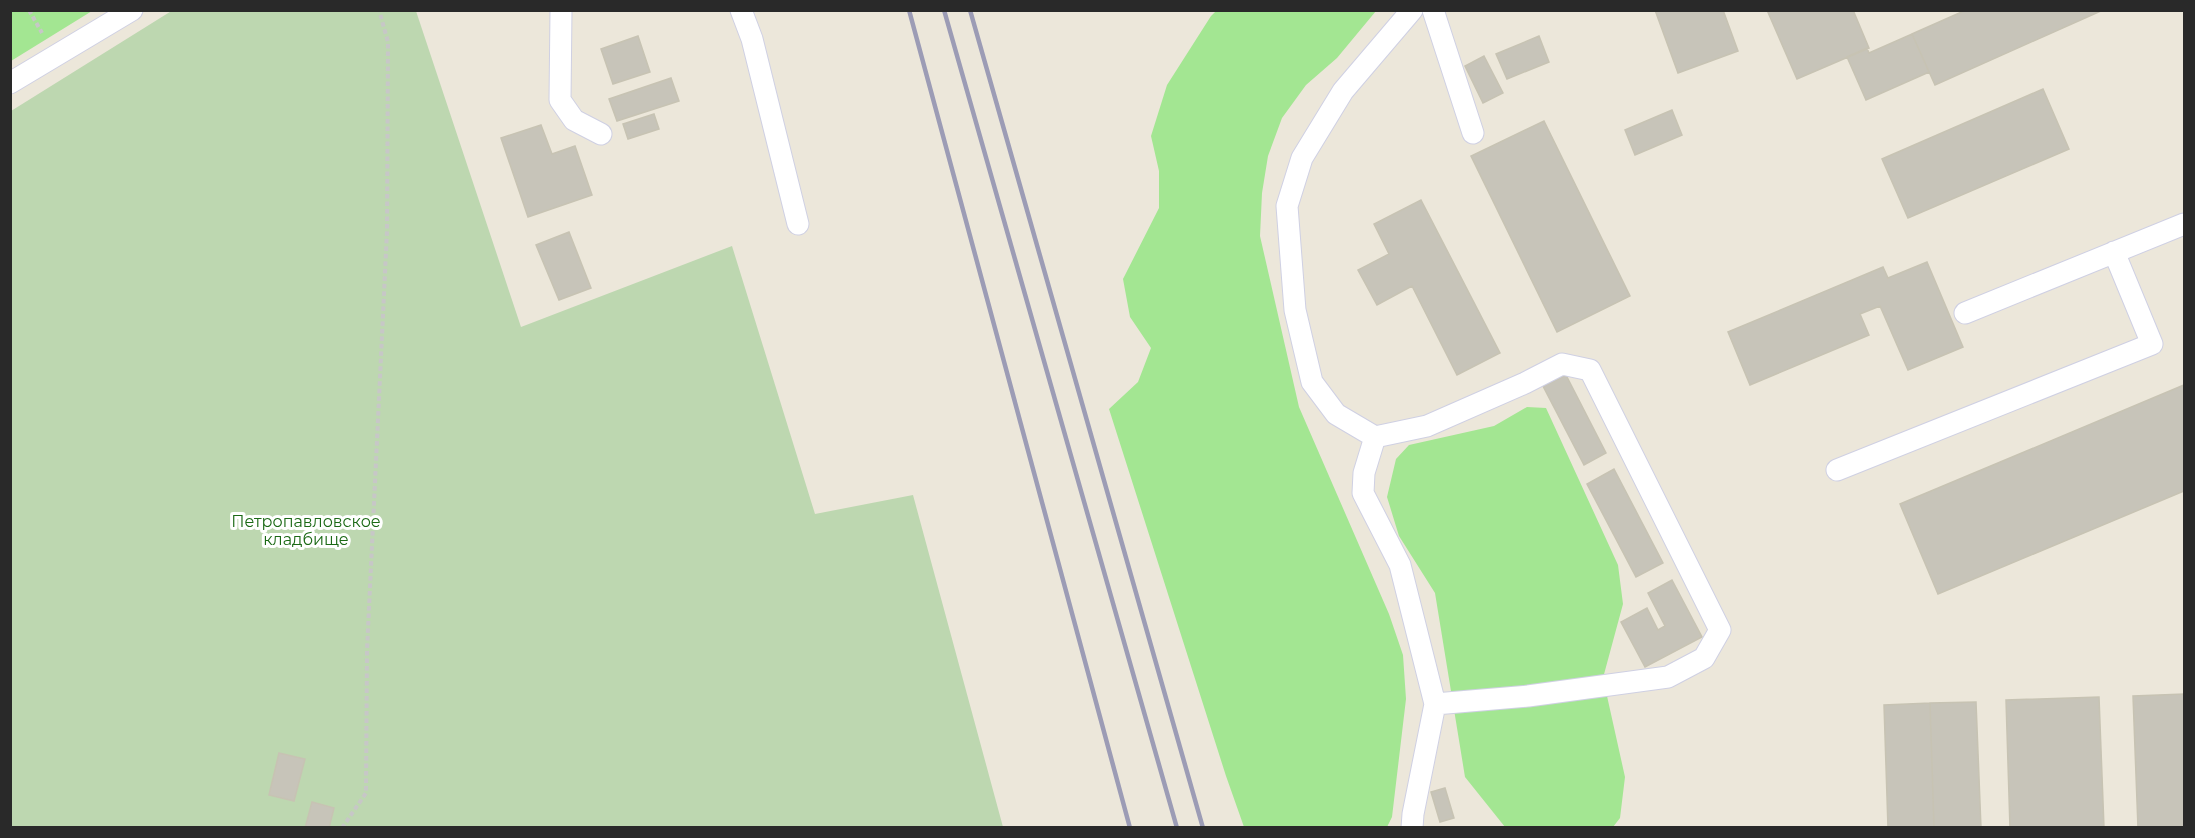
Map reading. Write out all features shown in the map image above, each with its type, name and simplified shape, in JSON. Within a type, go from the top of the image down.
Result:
[{"type":"lane","points":[[10,83],[132,10]]},
{"type":"lane","points":[[561,10],[560,100],[574,120],[601,134]]},
{"type":"lane","points":[[741,10],[752,39],[798,224]]},
{"type":"lane","points":[[1412,10],[1343,91],[1302,158],[1287,206],[1295,310],[1312,382],[1336,414],[1375,437],[1427,426],[1525,383],[1562,364],[1590,370],[1720,630],[1704,658],[1668,677],[1528,696],[1435,704]]},
{"type":"lane","points":[[1434,10],[1473,133]]},
{"type":"lane","points":[[1965,313],[2184,224]]},
{"type":"lane","points":[[1837,470],[2152,344],[2114,252]]},
{"type":"lane","points":[[1375,437],[1365,473],[1363,493],[1400,565],[1435,704],[1412,828]]},
{"type":"path","points":[[342,828],[366,793],[368,650],[387,231],[388,42],[379,10]]},
{"type":"green space","points":[[11,10],[92,10],[92,11],[11,61]]},
{"type":"green space","name":"Петропавловское кладбище","points":[[173,10],[416,11],[521,327],[732,246],[815,514],[913,495],[1003,827],[11,828],[11,111]]},
{"type":"green space","points":[[1216,11],[1376,11],[1337,58],[1306,85],[1282,118],[1268,156],[1262,193],[1260,236],[1299,407],[1389,614],[1403,655],[1406,699],[1392,817],[1387,827],[1244,827],[1109,409],[1138,382],[1151,348],[1130,317],[1123,279],[1159,208],[1159,171],[1151,136],[1167,85]]},
{"type":"green space","points":[[1527,407],[1546,408],[1618,565],[1623,604],[1603,678],[1625,777],[1620,818],[1613,827],[1505,827],[1465,777],[1435,593],[1399,536],[1387,497],[1396,459],[1409,445],[1494,426]]},
{"type":"building","points":[[1655,10],[1723,10],[1738,51],[1678,73]]},
{"type":"building","points":[[1767,10],[1853,10],[1869,48],[1797,79]]},
{"type":"building","points":[[1966,10],[2103,10],[1935,85],[1912,34]]},
{"type":"building","points":[[1912,34],[1929,72],[1866,100],[1847,57],[1867,48],[1869,53]]},
{"type":"building","points":[[638,36],[650,72],[613,84],[601,49]]},
{"type":"building","points":[[1539,36],[1549,62],[1507,79],[1496,54]]},
{"type":"building","points":[[1484,56],[1503,93],[1483,103],[1465,66]]},
{"type":"building","points":[[671,78],[679,101],[617,121],[609,99]]},
{"type":"building","points":[[2043,89],[2069,149],[1908,218],[1882,159]]},
{"type":"building","points":[[1672,110],[1682,135],[1635,155],[1625,130]]},
{"type":"building","points":[[654,114],[659,129],[628,139],[623,124]]},
{"type":"building","points":[[1544,121],[1630,296],[1557,332],[1471,156]]},
{"type":"building","points":[[541,125],[552,154],[575,146],[592,195],[528,217],[501,138]]},
{"type":"building","points":[[1421,200],[1500,353],[1457,375],[1412,286],[1377,305],[1358,270],[1389,254],[1374,224]]},
{"type":"building","points":[[569,232],[591,288],[559,300],[536,245]]},
{"type":"building","points":[[1927,262],[1963,347],[1908,370],[1880,306],[1860,314],[1869,335],[1750,385],[1728,332],[1883,267],[1888,278]]},
{"type":"building","points":[[1566,375],[1606,453],[1584,465],[1543,386]]},
{"type":"building","points":[[2184,385],[2184,491],[1938,594],[1900,504]]},
{"type":"building","points":[[1614,469],[1663,563],[1636,577],[1587,484]]},
{"type":"building","points":[[1672,580],[1702,637],[1645,667],[1621,622],[1647,608],[1658,630],[1665,626],[1648,593]]},
{"type":"building","points":[[2184,694],[2184,828],[2138,828],[2133,696]]},
{"type":"building","points":[[2099,697],[2104,828],[2010,828],[2006,700]]},
{"type":"building","points":[[1976,702],[1981,828],[1934,828],[1930,703]]},
{"type":"building","points":[[1930,703],[1934,828],[1888,828],[1884,705]]},
{"type":"building","points":[[279,753],[305,759],[294,801],[269,795]]},
{"type":"building","points":[[1445,788],[1454,818],[1440,822],[1431,792]]},
{"type":"building","points":[[312,802],[334,808],[329,828],[305,828]]},
{"type":"railway","points":[[909,10],[1130,828]]},
{"type":"railway","points":[[944,10],[1177,828]]},
{"type":"railway","points":[[970,10],[1203,828]]}]
